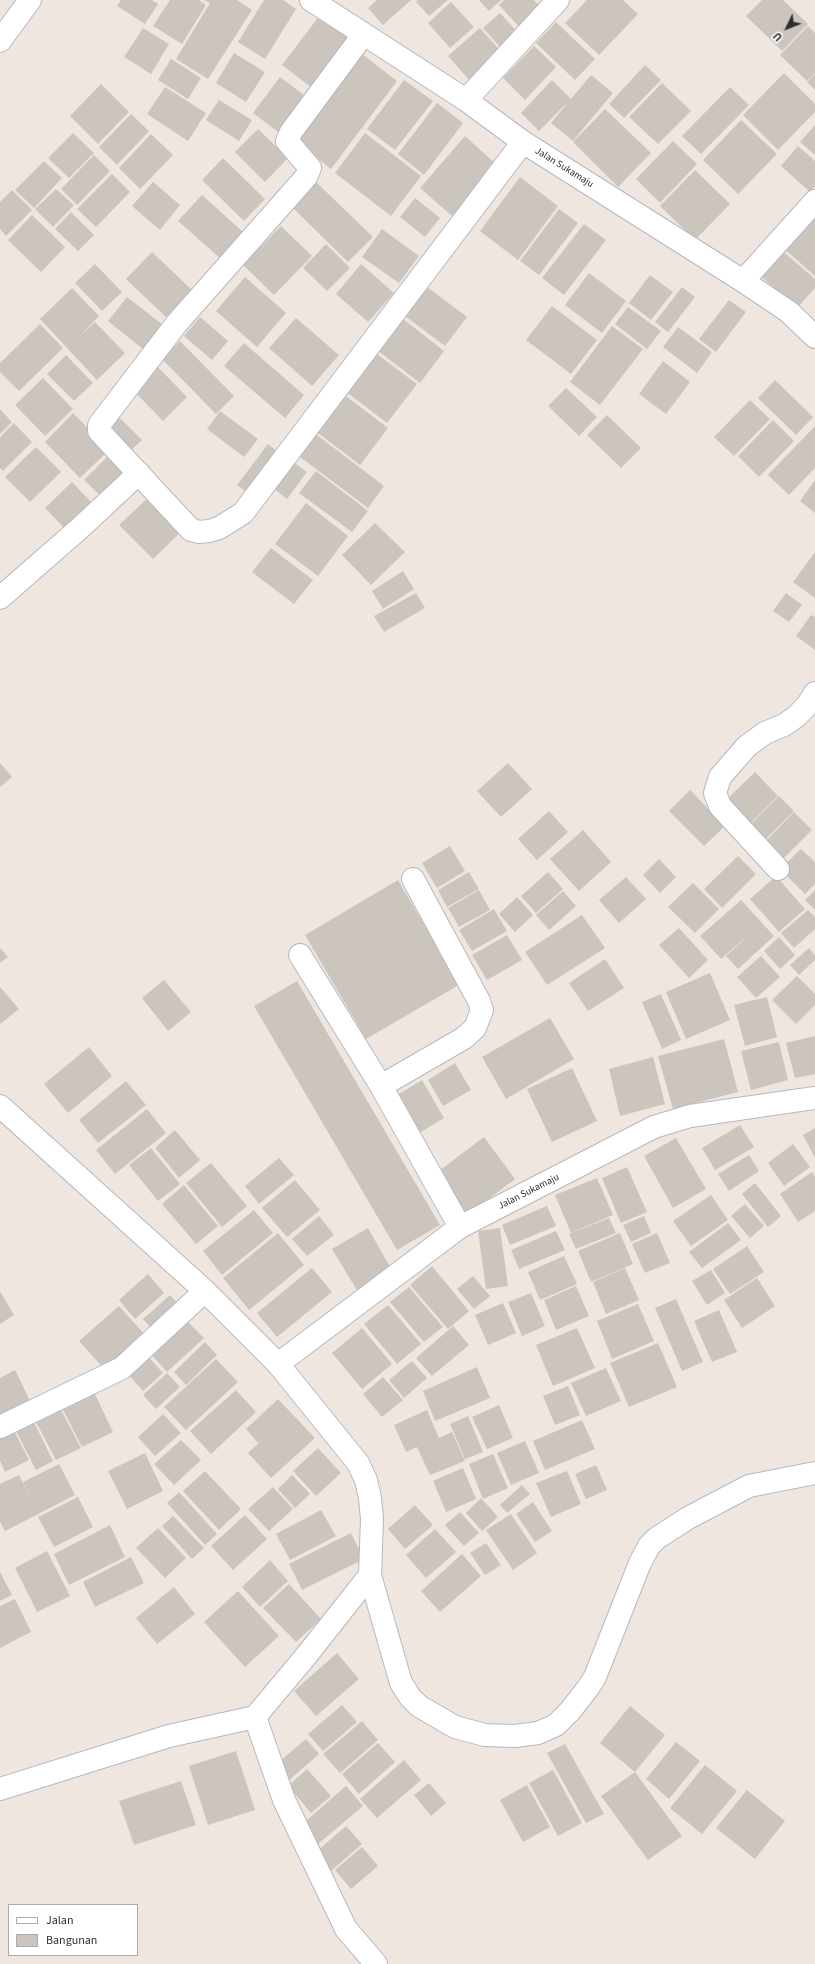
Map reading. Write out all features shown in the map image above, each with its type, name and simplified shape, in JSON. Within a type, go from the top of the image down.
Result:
[{"type":"street","points":[[0,40],[30,0]]},
{"type":"street","name":"Jalan Sukamaju","points":[[311,0],[363,35],[466,100],[523,142],[789,312],[815,337]]},
{"type":"street","points":[[466,100],[558,0]]},
{"type":"street","points":[[363,35],[291,132],[287,141],[310,168],[306,177],[177,323],[99,425],[99,431],[139,472],[191,530],[199,532],[209,531],[243,513],[523,142]]},
{"type":"street","points":[[743,282],[815,201]]},
{"type":"street","points":[[0,598],[80,528],[139,472]]},
{"type":"street","points":[[778,869],[720,806],[715,793],[720,777],[747,746],[765,733],[784,725],[797,716],[808,704],[815,693]]},
{"type":"street","points":[[381,1086],[464,1038],[475,1028],[480,1020],[482,1010],[479,1001],[413,879]]},
{"type":"street","points":[[300,955],[381,1086],[460,1227]]},
{"type":"street","name":"Jalan Sukamaju","points":[[278,1364],[460,1227],[654,1127],[690,1116],[815,1098]]},
{"type":"street","points":[[0,1106],[205,1291],[278,1364],[358,1463],[366,1480],[372,1519],[369,1564],[370,1575],[401,1683],[410,1697],[419,1706],[455,1727],[485,1735],[515,1736],[538,1733],[556,1726],[570,1711],[595,1677],[640,1563],[649,1546],[657,1538],[688,1518],[749,1486],[815,1473]]},
{"type":"street","points":[[0,1427],[122,1368],[205,1291]]},
{"type":"street","points":[[0,1788],[169,1736],[255,1717],[306,1656],[370,1575]]},
{"type":"street","points":[[255,1717],[284,1800],[346,1929],[376,1964]]},
{"type":"building","points":[[121,0],[152,0],[158,4],[145,24],[117,6]]},
{"type":"building","points":[[170,0],[199,0],[206,5],[182,44],[153,26]]},
{"type":"building","points":[[204,0],[237,0],[252,10],[208,79],[176,59],[210,3]]},
{"type":"building","points":[[264,0],[283,0],[296,9],[265,59],[238,42]]},
{"type":"building","points":[[377,0],[411,0],[383,25],[368,8]]},
{"type":"building","points":[[418,0],[448,0],[429,16],[416,2]]},
{"type":"building","points":[[479,0],[501,0],[489,11]]},
{"type":"building","points":[[504,0],[534,0],[544,10],[522,30],[499,5]]},
{"type":"building","points":[[587,0],[623,0],[638,14],[599,55],[565,23]]},
{"type":"building","points":[[762,0],[783,0],[808,24],[782,51],[746,16]]},
{"type":"building","points":[[451,2],[474,27],[450,48],[428,23]]},
{"type":"building","points":[[500,13],[520,35],[503,50],[483,28]]},
{"type":"building","points":[[320,15],[350,38],[312,88],[282,65]]},
{"type":"building","points":[[556,22],[595,59],[575,80],[536,43]]},
{"type":"building","points":[[808,26],[815,33],[815,73],[807,81],[780,55]]},
{"type":"building","points":[[143,28],[169,44],[151,74],[124,57]]},
{"type":"building","points":[[480,28],[503,54],[472,83],[448,56]]},
{"type":"building","points":[[534,46],[556,67],[525,100],[503,78]]},
{"type":"building","points":[[234,53],[265,72],[246,102],[216,83]]},
{"type":"building","points":[[362,54],[397,81],[331,169],[296,142]]},
{"type":"building","points":[[171,59],[201,78],[188,99],[158,80]]},
{"type":"building","points":[[645,65],[661,80],[624,118],[609,104]]},
{"type":"building","points":[[784,73],[815,104],[815,112],[778,150],[743,115]]},
{"type":"building","points":[[815,74],[815,90],[807,82]]},
{"type":"building","points":[[591,75],[613,93],[573,141],[551,123],[569,101],[539,131],[521,113],[552,80],[571,99]]},
{"type":"building","points":[[280,77],[308,98],[281,134],[253,113]]},
{"type":"building","points":[[404,80],[433,101],[395,150],[367,129]]},
{"type":"building","points":[[662,83],[691,111],[658,144],[629,117]]},
{"type":"building","points":[[101,84],[129,112],[98,144],[70,116]]},
{"type":"building","points":[[165,87],[206,113],[188,141],[147,114]]},
{"type":"building","points":[[730,87],[749,105],[701,154],[682,136]]},
{"type":"building","points":[[219,100],[252,120],[239,141],[206,120]]},
{"type":"building","points":[[437,103],[463,123],[424,175],[398,154]]},
{"type":"building","points":[[605,109],[651,153],[618,187],[573,142]]},
{"type":"building","points":[[131,114],[149,131],[117,165],[99,147]]},
{"type":"building","points":[[741,120],[777,154],[738,194],[703,160]]},
{"type":"building","points":[[815,125],[815,155],[800,142]]},
{"type":"building","points":[[258,129],[288,158],[265,182],[235,152]]},
{"type":"building","points":[[73,133],[94,153],[69,178],[48,158]]},
{"type":"building","points":[[365,133],[421,176],[391,216],[335,173]]},
{"type":"building","points":[[151,134],[173,155],[140,189],[119,168]]},
{"type":"building","points":[[465,136],[497,165],[452,216],[420,188]]},
{"type":"building","points":[[673,141],[697,164],[660,203],[636,179]]},
{"type":"building","points":[[798,146],[815,161],[815,186],[810,192],[781,166]]},
{"type":"building","points":[[94,155],[110,171],[77,205],[61,189]]},
{"type":"building","points":[[223,158],[265,199],[244,221],[202,180]]},
{"type":"building","points":[[44,161],[62,178],[34,208],[15,190]]},
{"type":"building","points":[[695,170],[730,204],[695,240],[660,206]]},
{"type":"building","points":[[112,174],[130,192],[96,227],[77,209]]},
{"type":"building","points":[[520,177],[558,206],[518,260],[480,231]]},
{"type":"building","points":[[314,180],[373,237],[348,262],[290,205]]},
{"type":"building","points":[[153,182],[180,205],[160,230],[132,206]]},
{"type":"building","points":[[56,189],[74,205],[53,227],[35,209]]},
{"type":"building","points":[[12,190],[32,210],[6,236],[0,229],[0,202]]},
{"type":"building","points":[[202,195],[244,233],[220,258],[178,221]]},
{"type":"building","points":[[415,198],[440,218],[425,237],[400,217]]},
{"type":"building","points":[[559,209],[578,223],[539,275],[520,261]]},
{"type":"building","points":[[71,212],[94,235],[78,251],[55,229]]},
{"type":"building","points":[[808,213],[815,219],[815,276],[780,245]]},
{"type":"building","points":[[32,215],[65,247],[41,272],[8,240]]},
{"type":"building","points":[[584,224],[606,240],[564,295],[542,278]]},
{"type":"building","points":[[281,226],[312,256],[274,295],[243,265]]},
{"type":"building","points":[[382,229],[419,256],[399,283],[362,257]]},
{"type":"building","points":[[326,244],[350,268],[327,291],[303,268]]},
{"type":"building","points":[[778,247],[815,279],[815,288],[797,308],[756,272]]},
{"type":"building","points":[[152,252],[192,290],[166,317],[126,279]]},
{"type":"building","points":[[95,264],[122,292],[102,311],[75,283]]},
{"type":"building","points":[[361,264],[394,293],[368,322],[336,294]]},
{"type":"building","points":[[589,273],[626,301],[602,333],[565,305]]},
{"type":"building","points":[[650,275],[673,292],[651,320],[629,303]]},
{"type":"building","points":[[245,277],[286,313],[257,347],[216,311]]},
{"type":"building","points":[[423,284],[467,317],[445,346],[401,313]]},
{"type":"building","points":[[682,287],[695,297],[668,332],[655,322]]},
{"type":"building","points":[[72,288],[99,316],[79,337],[95,322],[125,353],[97,380],[40,319]]},
{"type":"building","points":[[127,297],[163,325],[144,350],[108,321]]},
{"type":"building","points":[[729,300],[746,312],[716,352],[699,339]]},
{"type":"building","points":[[552,306],[597,340],[571,374],[526,340]]},
{"type":"building","points":[[628,307],[661,331],[647,349],[615,324]]},
{"type":"building","points":[[398,315],[444,351],[420,383],[373,347]]},
{"type":"building","points":[[200,317],[228,341],[212,360],[184,336]]},
{"type":"building","points":[[296,318],[339,355],[312,386],[269,348]]},
{"type":"building","points":[[40,324],[63,348],[19,391],[0,372],[0,363]]},
{"type":"building","points":[[612,326],[643,349],[600,405],[570,382]]},
{"type":"building","points":[[678,327],[712,352],[697,373],[663,347]]},
{"type":"building","points":[[180,341],[234,396],[216,414],[162,359]]},
{"type":"building","points":[[244,343],[304,395],[285,418],[224,366]]},
{"type":"building","points":[[374,352],[417,384],[387,423],[345,391]]},
{"type":"building","points":[[66,355],[93,383],[74,401],[47,374]]},
{"type":"building","points":[[663,361],[690,382],[666,414],[639,394]]},
{"type":"building","points":[[155,364],[187,397],[163,421],[131,388]]},
{"type":"building","points":[[43,378],[73,409],[45,436],[15,405]]},
{"type":"building","points":[[775,380],[813,417],[796,435],[758,398]]},
{"type":"building","points":[[566,388],[597,417],[579,436],[548,406]]},
{"type":"building","points":[[342,393],[388,428],[360,465],[314,430]]},
{"type":"building","points":[[750,400],[770,419],[734,456],[714,437]]},
{"type":"building","points":[[0,409],[12,422],[0,434]]},
{"type":"building","points":[[220,411],[258,439],[244,457],[207,429]]},
{"type":"building","points":[[73,413],[109,450],[80,478],[45,442]]},
{"type":"building","points":[[607,415],[641,448],[621,468],[587,435]]},
{"type":"building","points":[[120,418],[142,440],[129,452],[107,430]]},
{"type":"building","points":[[773,420],[794,441],[759,477],[738,456]]},
{"type":"building","points":[[14,423],[32,442],[3,471],[0,468],[0,437]]},
{"type":"building","points":[[815,426],[815,468],[789,495],[768,475]]},
{"type":"building","points":[[309,429],[384,486],[368,508],[292,451]]},
{"type":"building","points":[[268,444],[283,456],[253,497],[237,485]]},
{"type":"building","points":[[36,447],[61,472],[30,502],[5,477]]},
{"type":"building","points":[[113,451],[131,469],[103,498],[84,480]]},
{"type":"building","points":[[292,461],[307,472],[287,499],[272,487]]},
{"type":"building","points":[[316,471],[368,511],[352,532],[299,493]]},
{"type":"building","points":[[815,480],[815,513],[800,501]]},
{"type":"building","points":[[72,482],[93,504],[66,530],[45,508]]},
{"type":"building","points":[[152,494],[185,528],[153,559],[119,525]]},
{"type":"building","points":[[306,503],[348,536],[318,576],[275,544]]},
{"type":"building","points":[[375,523],[405,552],[371,585],[342,555]]},
{"type":"building","points":[[271,548],[313,580],[294,604],[252,572]]},
{"type":"building","points":[[815,552],[815,598],[793,582]]},
{"type":"building","points":[[403,571],[414,589],[383,609],[372,591]]},
{"type":"building","points":[[416,593],[425,608],[384,632],[374,616]]},
{"type":"building","points":[[786,593],[802,605],[789,622],[773,611]]},
{"type":"building","points":[[811,615],[815,617],[815,650],[796,636]]},
{"type":"building","points":[[0,763],[12,777],[0,787]]},
{"type":"building","points":[[508,763],[532,789],[501,817],[477,791]]},
{"type":"building","points":[[755,772],[778,796],[747,827],[723,803]]},
{"type":"building","points":[[690,790],[725,826],[704,846],[669,811]]},
{"type":"building","points":[[779,796],[794,811],[763,842],[748,827]]},
{"type":"building","points":[[549,811],[568,832],[537,860],[518,839]]},
{"type":"building","points":[[794,812],[812,830],[780,862],[763,844]]},
{"type":"building","points":[[583,830],[611,862],[579,891],[550,859]]},
{"type":"building","points":[[450,846],[465,871],[437,888],[422,863]]},
{"type":"building","points":[[801,849],[815,862],[815,884],[805,894],[780,869]]},
{"type":"building","points":[[738,856],[756,874],[722,908],[704,889]]},
{"type":"building","points":[[659,859],[676,877],[660,893],[643,875]]},
{"type":"building","points":[[469,872],[479,889],[447,907],[438,890]]},
{"type":"building","points":[[548,872],[563,889],[536,913],[521,896]]},
{"type":"building","points":[[776,876],[805,909],[779,932],[750,899]]},
{"type":"building","points":[[626,877],[646,899],[619,923],[599,900]]},
{"type":"building","points":[[398,880],[459,985],[366,1039],[305,935]]},
{"type":"building","points":[[693,883],[719,909],[695,933],[668,907]]},
{"type":"building","points":[[479,890],[490,910],[459,927],[448,908]]},
{"type":"building","points":[[815,890],[815,910],[805,900]]},
{"type":"building","points":[[563,891],[576,906],[549,930],[536,915]]},
{"type":"building","points":[[517,897],[533,915],[515,932],[499,914]]},
{"type":"building","points":[[741,900],[774,936],[738,969],[726,956],[753,931],[721,959],[700,936]]},
{"type":"building","points":[[494,909],[507,931],[472,951],[459,930]]},
{"type":"building","points":[[808,910],[815,917],[815,929],[794,948],[781,933]]},
{"type":"building","points":[[582,915],[605,948],[547,985],[525,952]]},
{"type":"building","points":[[679,928],[708,960],[689,978],[659,945]]},
{"type":"building","points":[[507,935],[522,960],[487,980],[472,955]]},
{"type":"building","points":[[779,937],[795,955],[780,969],[764,951]]},
{"type":"building","points":[[0,948],[8,957],[0,963]]},
{"type":"building","points":[[809,948],[815,955],[815,960],[799,975],[790,965]]},
{"type":"building","points":[[761,956],[780,977],[756,998],[737,977]]},
{"type":"building","points":[[605,959],[624,988],[588,1011],[569,983]]},
{"type":"building","points":[[710,973],[730,1020],[686,1039],[666,992]]},
{"type":"building","points":[[797,976],[815,994],[815,1005],[796,1024],[772,1000]]},
{"type":"building","points":[[164,980],[191,1012],[168,1031],[142,998]]},
{"type":"building","points":[[297,981],[440,1225],[397,1250],[254,1006]]},
{"type":"building","points":[[0,987],[19,1009],[0,1024]]},
{"type":"building","points":[[661,994],[681,1040],[662,1049],[642,1002]]},
{"type":"building","points":[[767,997],[777,1037],[745,1046],[734,1005]]},
{"type":"building","points":[[550,1018],[574,1059],[506,1099],[482,1057]]},
{"type":"building","points":[[815,1036],[815,1074],[795,1078],[786,1043]]},
{"type":"building","points":[[724,1039],[738,1092],[673,1109],[658,1056]]},
{"type":"building","points":[[779,1042],[788,1080],[751,1090],[741,1051]]},
{"type":"building","points":[[89,1047],[112,1076],[68,1113],[44,1084]]},
{"type":"building","points":[[653,1057],[665,1104],[620,1116],[609,1069]]},
{"type":"building","points":[[455,1063],[471,1090],[443,1106],[428,1080]]},
{"type":"building","points":[[572,1068],[597,1121],[552,1142],[527,1089]]},
{"type":"building","points":[[422,1080],[444,1118],[416,1135],[394,1097]]},
{"type":"building","points":[[126,1081],[146,1105],[98,1143],[79,1120]]},
{"type":"building","points":[[147,1109],[166,1133],[115,1174],[96,1150]]},
{"type":"building","points":[[740,1125],[754,1147],[715,1170],[702,1148]]},
{"type":"building","points":[[815,1128],[815,1158],[803,1135]]},
{"type":"building","points":[[175,1130],[200,1160],[179,1178],[155,1148]]},
{"type":"building","points":[[484,1137],[515,1179],[467,1215],[436,1173]]},
{"type":"building","points":[[676,1138],[706,1189],[673,1208],[644,1156]]},
{"type":"building","points":[[793,1144],[810,1167],[784,1186],[768,1163]]},
{"type":"building","points":[[151,1148],[180,1184],[158,1201],[129,1165]]},
{"type":"building","points":[[749,1155],[759,1171],[729,1191],[718,1174]]},
{"type":"building","points":[[279,1158],[294,1175],[259,1204],[245,1186]]},
{"type":"building","points":[[211,1163],[247,1206],[222,1227],[186,1183]]},
{"type":"building","points":[[627,1167],[647,1212],[621,1223],[602,1178]]},
{"type":"building","points":[[812,1172],[815,1177],[815,1211],[798,1222],[780,1194]]},
{"type":"building","points":[[597,1178],[613,1215],[571,1233],[555,1195]]},
{"type":"building","points":[[295,1180],[320,1210],[287,1237],[262,1208]]},
{"type":"building","points":[[755,1183],[781,1216],[768,1227],[742,1194]]},
{"type":"building","points":[[184,1185],[218,1226],[196,1244],[162,1204]]},
{"type":"building","points":[[711,1195],[728,1220],[691,1246],[673,1221]]},
{"type":"building","points":[[745,1204],[764,1226],[750,1238],[731,1216]]},
{"type":"building","points":[[547,1206],[556,1226],[510,1245],[502,1225]]},
{"type":"building","points":[[254,1210],[273,1233],[222,1275],[203,1251]]},
{"type":"building","points":[[319,1216],[334,1235],[307,1256],[292,1239]]},
{"type":"building","points":[[644,1216],[651,1233],[631,1242],[623,1225]]},
{"type":"building","points":[[609,1218],[616,1233],[576,1249],[569,1234]]},
{"type":"building","points":[[728,1223],[741,1240],[702,1268],[689,1252]]},
{"type":"building","points":[[368,1228],[393,1272],[358,1292],[332,1249]]},
{"type":"building","points":[[500,1228],[508,1286],[486,1289],[478,1231]]},
{"type":"building","points":[[556,1231],[565,1250],[519,1269],[511,1250]]},
{"type":"building","points":[[278,1233],[304,1265],[249,1310],[223,1278]]},
{"type":"building","points":[[620,1233],[633,1264],[591,1282],[578,1251]]},
{"type":"building","points":[[657,1233],[670,1263],[645,1273],[632,1244]]},
{"type":"building","points":[[747,1246],[764,1272],[730,1294],[713,1269]]},
{"type":"building","points":[[564,1256],[577,1284],[540,1300],[528,1272]]},
{"type":"building","points":[[432,1266],[469,1311],[448,1329],[410,1285]]},
{"type":"building","points":[[312,1268],[332,1292],[277,1337],[257,1313]]},
{"type":"building","points":[[625,1268],[639,1300],[606,1314],[593,1282]]},
{"type":"building","points":[[711,1270],[725,1293],[707,1305],[692,1281]]},
{"type":"building","points":[[148,1274],[164,1293],[135,1319],[119,1300]]},
{"type":"building","points":[[473,1276],[490,1296],[474,1309],[457,1289]]},
{"type":"building","points":[[757,1278],[775,1306],[742,1328],[724,1300]]},
{"type":"building","points":[[576,1286],[589,1316],[556,1330],[544,1300]]},
{"type":"building","points":[[409,1287],[443,1327],[424,1342],[390,1302]]},
{"type":"building","points":[[0,1291],[14,1315],[0,1324]]},
{"type":"building","points":[[531,1293],[545,1326],[522,1336],[508,1302]]},
{"type":"building","points":[[170,1295],[183,1309],[156,1333],[143,1319]]},
{"type":"building","points":[[676,1299],[703,1362],[682,1371],[655,1308]]},
{"type":"building","points":[[503,1303],[516,1333],[488,1345],[475,1315]]},
{"type":"building","points":[[638,1304],[654,1341],[612,1359],[597,1321]]},
{"type":"building","points":[[388,1305],[421,1344],[397,1364],[364,1324]]},
{"type":"building","points":[[119,1306],[146,1336],[106,1371],[79,1341]]},
{"type":"building","points":[[719,1310],[737,1352],[712,1362],[694,1321]]},
{"type":"building","points":[[184,1318],[204,1338],[167,1372],[148,1351]]},
{"type":"building","points":[[453,1326],[469,1345],[432,1376],[416,1358]]},
{"type":"building","points":[[362,1328],[392,1364],[362,1389],[332,1353]]},
{"type":"building","points":[[577,1328],[595,1368],[553,1386],[536,1345]]},
{"type":"building","points":[[205,1342],[217,1355],[186,1385],[174,1372]]},
{"type":"building","points":[[658,1343],[677,1387],[629,1407],[610,1363]]},
{"type":"building","points":[[147,1355],[163,1373],[143,1391],[127,1373]]},
{"type":"building","points":[[216,1359],[238,1382],[186,1430],[164,1407]]},
{"type":"building","points":[[412,1361],[427,1378],[404,1398],[389,1380]]},
{"type":"building","points":[[477,1367],[490,1398],[435,1421],[423,1391]]},
{"type":"building","points":[[606,1368],[621,1401],[586,1416],[571,1383]]},
{"type":"building","points":[[15,1370],[32,1405],[0,1421],[0,1378]]},
{"type":"building","points":[[167,1373],[180,1387],[156,1409],[143,1395]]},
{"type":"building","points":[[383,1377],[403,1400],[382,1417],[363,1394]]},
{"type":"building","points":[[568,1386],[580,1415],[555,1425],[543,1396]]},
{"type":"building","points":[[93,1390],[113,1432],[82,1447],[61,1406]]},
{"type":"building","points":[[236,1390],[256,1412],[211,1454],[190,1431]]},
{"type":"building","points":[[278,1399],[315,1438],[271,1478],[248,1453],[267,1435],[258,1443],[246,1429]]},
{"type":"building","points":[[499,1405],[513,1438],[487,1449],[472,1417]]},
{"type":"building","points":[[60,1408],[81,1448],[56,1460],[35,1420]]},
{"type":"building","points":[[427,1410],[439,1438],[452,1432],[465,1461],[430,1475],[417,1447],[406,1452],[394,1425]]},
{"type":"building","points":[[163,1414],[181,1433],[155,1456],[138,1437]]},
{"type":"building","points":[[31,1416],[53,1461],[36,1470],[13,1425]]},
{"type":"building","points":[[468,1416],[483,1452],[465,1459],[450,1424]]},
{"type":"building","points":[[582,1420],[595,1449],[545,1470],[533,1441]]},
{"type":"building","points":[[12,1427],[29,1460],[5,1472],[0,1461],[0,1433]]},
{"type":"building","points":[[181,1440],[201,1460],[174,1485],[154,1464]]},
{"type":"building","points":[[525,1441],[539,1473],[511,1485],[497,1453]]},
{"type":"building","points":[[318,1448],[341,1473],[316,1496],[293,1471]]},
{"type":"building","points":[[145,1453],[163,1491],[127,1509],[108,1471]]},
{"type":"building","points":[[493,1454],[508,1488],[483,1499],[469,1464]]},
{"type":"building","points":[[59,1464],[75,1495],[5,1531],[0,1522],[0,1484],[19,1475],[36,1509],[23,1482]]},
{"type":"building","points":[[596,1465],[607,1490],[586,1499],[575,1474]]},
{"type":"building","points":[[463,1468],[476,1499],[446,1512],[433,1481]]},
{"type":"building","points":[[205,1471],[241,1509],[219,1530],[183,1491]]},
{"type":"building","points":[[567,1471],[581,1504],[551,1517],[536,1483]]},
{"type":"building","points":[[292,1475],[310,1494],[295,1508],[278,1489]]},
{"type":"building","points":[[522,1485],[530,1494],[507,1513],[500,1505]]},
{"type":"building","points":[[273,1487],[293,1509],[269,1531],[248,1509]]},
{"type":"building","points":[[179,1492],[217,1534],[205,1545],[167,1503]]},
{"type":"building","points":[[78,1497],[93,1527],[54,1547],[38,1517]]},
{"type":"building","points":[[481,1498],[498,1517],[482,1531],[466,1513]]},
{"type":"building","points":[[533,1502],[552,1531],[535,1542],[516,1514]]},
{"type":"building","points":[[415,1505],[433,1525],[405,1549],[388,1529]]},
{"type":"building","points":[[321,1510],[336,1536],[290,1560],[276,1534]]},
{"type":"building","points":[[460,1512],[479,1533],[464,1546],[445,1525]]},
{"type":"building","points":[[511,1514],[537,1553],[513,1570],[486,1530]]},
{"type":"building","points":[[245,1515],[267,1539],[233,1570],[211,1546]]},
{"type":"building","points":[[173,1516],[204,1548],[192,1559],[162,1526]]},
{"type":"building","points":[[110,1525],[125,1557],[69,1585],[54,1554]]},
{"type":"building","points":[[158,1528],[186,1558],[165,1578],[136,1548]]},
{"type":"building","points":[[435,1529],[456,1552],[426,1578],[406,1555]]},
{"type":"building","points":[[351,1533],[364,1559],[302,1590],[289,1564]]},
{"type":"building","points":[[486,1543],[501,1565],[485,1575],[470,1553]]},
{"type":"building","points":[[47,1551],[70,1596],[37,1612],[15,1568]]},
{"type":"building","points":[[462,1554],[481,1576],[440,1612],[421,1591]]},
{"type":"building","points":[[131,1557],[144,1583],[95,1607],[83,1582]]},
{"type":"building","points":[[270,1560],[288,1581],[260,1607],[242,1587]]},
{"type":"building","points":[[0,1572],[12,1595],[0,1601]]},
{"type":"building","points":[[289,1584],[321,1619],[296,1642],[263,1608]]},
{"type":"building","points":[[174,1587],[195,1614],[157,1644],[136,1618]]},
{"type":"building","points":[[238,1591],[279,1636],[245,1667],[204,1622]]},
{"type":"building","points":[[15,1599],[31,1632],[0,1648],[0,1606]]},
{"type":"building","points":[[337,1653],[359,1679],[316,1716],[294,1691]]},
{"type":"building","points":[[342,1705],[357,1722],[323,1751],[308,1734]]},
{"type":"building","points":[[630,1706],[665,1735],[635,1772],[600,1743]]},
{"type":"building","points":[[362,1721],[378,1740],[340,1773],[323,1754]]},
{"type":"building","points":[[306,1739],[319,1754],[287,1782],[274,1766]]},
{"type":"building","points":[[676,1742],[700,1761],[669,1799],[646,1779]]},
{"type":"building","points":[[378,1743],[395,1762],[359,1794],[342,1774]]},
{"type":"building","points":[[565,1744],[604,1814],[586,1823],[547,1753]]},
{"type":"building","points":[[236,1751],[255,1810],[208,1825],[189,1766]]},
{"type":"building","points":[[404,1760],[421,1780],[377,1818],[360,1799]]},
{"type":"building","points":[[705,1765],[737,1791],[702,1834],[670,1808]]},
{"type":"building","points":[[307,1769],[331,1796],[311,1813],[288,1786]]},
{"type":"building","points":[[553,1770],[582,1823],[558,1836],[529,1783]]},
{"type":"building","points":[[635,1772],[682,1836],[648,1860],[601,1796]]},
{"type":"building","points":[[181,1781],[196,1825],[134,1845],[119,1801]]},
{"type":"building","points":[[429,1783],[446,1803],[431,1816],[414,1795]]},
{"type":"building","points":[[527,1785],[550,1827],[523,1842],[500,1800]]},
{"type":"building","points":[[346,1786],[363,1806],[317,1845],[300,1826]]},
{"type":"building","points":[[747,1790],[785,1821],[755,1859],[716,1828]]},
{"type":"building","points":[[346,1826],[362,1844],[331,1871],[316,1852]]},
{"type":"building","points":[[362,1847],[378,1866],[351,1889],[335,1870]]}]
